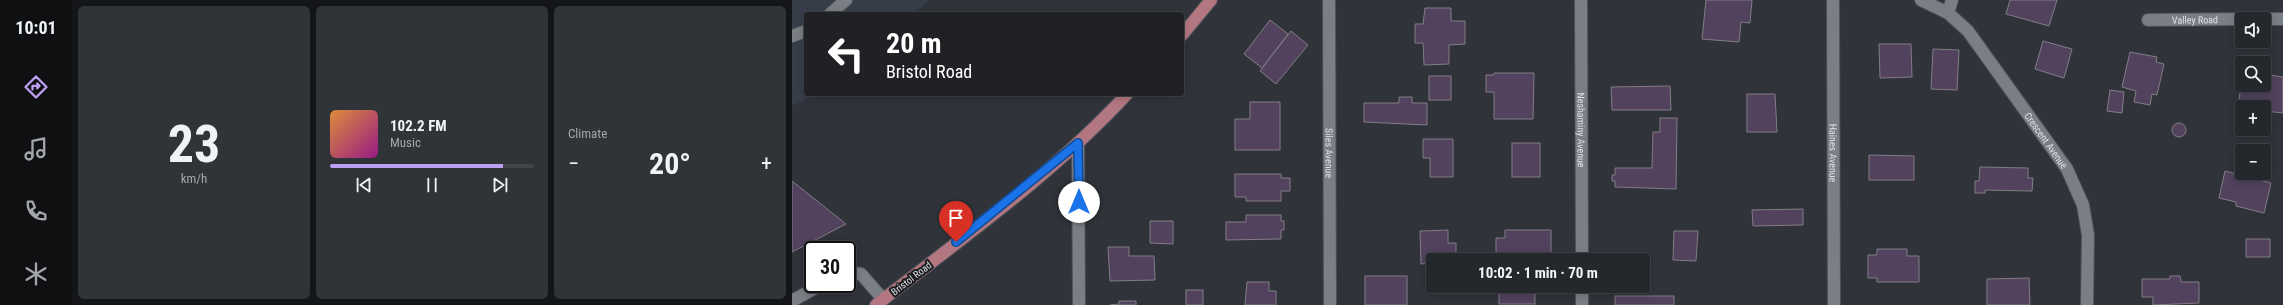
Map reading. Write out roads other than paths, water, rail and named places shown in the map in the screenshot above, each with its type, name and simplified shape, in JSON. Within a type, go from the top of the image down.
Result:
[{"type":"main road","points":[[1184,33],[1211,0]]},
{"type":"main road","name":"Bristol Road","points":[[880,302],[1017,195],[1078,143],[1125,96]]},
{"type":"street","points":[[832,12],[846,0]]},
{"type":"street","name":"Siles Avenue","points":[[1330,0],[1330,305]]},
{"type":"street","name":"Neshaminy Avenue","points":[[1581,0],[1582,253]]},
{"type":"street","name":"Haines Avenue","points":[[1833,0],[1834,305]]},
{"type":"street","name":"Crescent Avenue","points":[[1921,0],[1948,13],[1968,31],[2067,169],[2083,205],[2087,228],[2088,305]]},
{"type":"street","points":[[1948,13],[1952,0]]},
{"type":"street","name":"Valley Road","points":[[2148,20],[2235,19]]},
{"type":"street","points":[[2271,19],[2283,19]]},
{"type":"street","points":[[792,36],[804,32]]},
{"type":"street","points":[[1078,143],[1079,305]]},
{"type":"street","points":[[856,273],[861,274],[880,302]]},
{"type":"street","points":[[792,301],[806,293]]},
{"type":"street","points":[[1582,293],[1582,305]]}]
